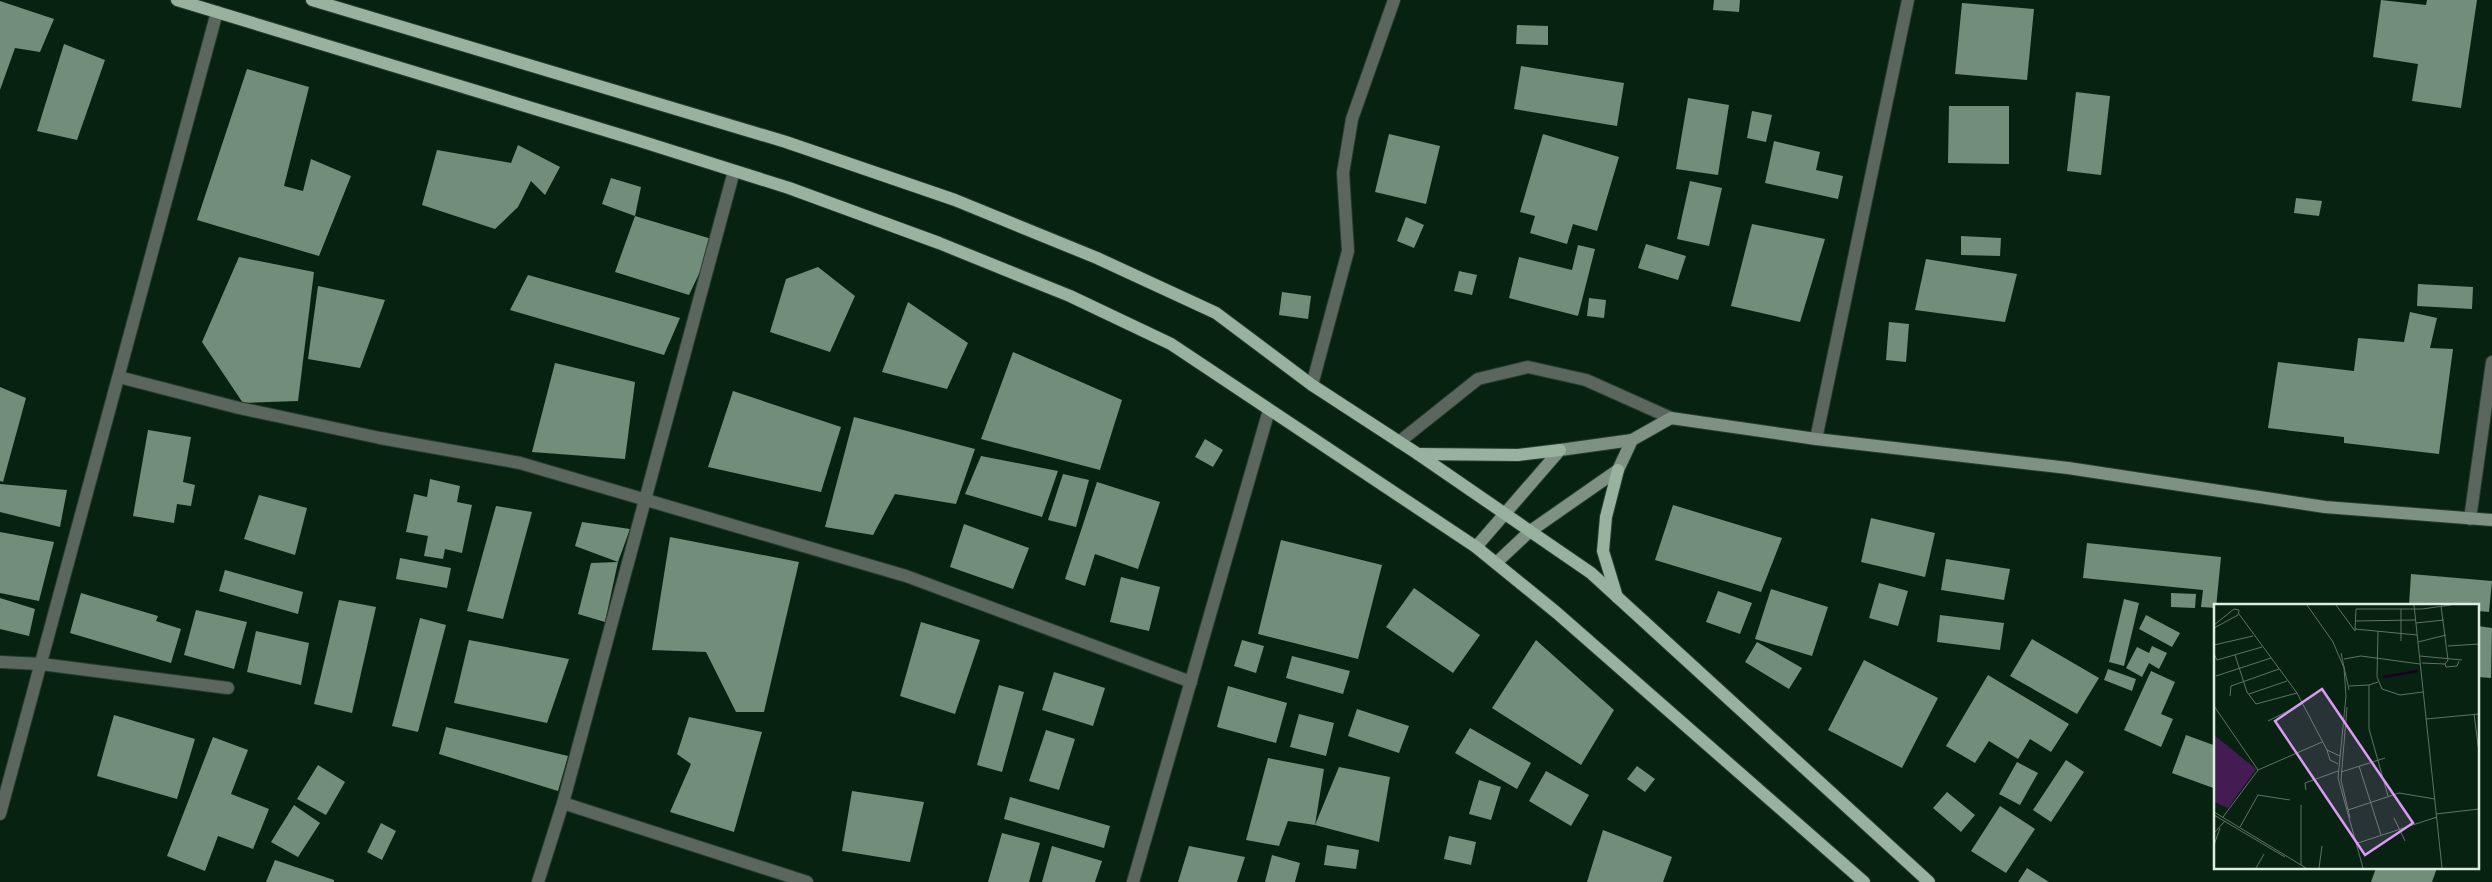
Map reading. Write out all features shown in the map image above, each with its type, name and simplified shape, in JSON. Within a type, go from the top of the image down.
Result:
[{"type":"main road","points":[[177,0],[734,170],[939,243],[1070,296],[1171,344],[1476,547],[1557,613],[1864,882]]},
{"type":"main road","points":[[312,0],[786,142],[955,200],[1097,258],[1216,313],[1312,385],[1505,512],[1529,532],[1591,573],[1930,882]]},
{"type":"main road","points":[[1418,454],[1518,455],[1632,440],[1671,418],[1816,439],[2068,468],[2325,507],[2492,520]]},
{"type":"main road","points":[[1617,597],[1603,551],[1606,516],[1618,470],[1632,440]]},
{"type":"main road","points":[[1476,547],[1560,450]]},
{"type":"main road","points":[[1496,563],[1529,532],[1618,470]]},
{"type":"street","points":[[1312,385],[1348,251],[1343,173],[1352,119],[1394,0]]},
{"type":"street","points":[[1816,439],[1908,0]]},
{"type":"street","points":[[0,814],[217,12]]},
{"type":"street","points":[[538,882],[563,803],[734,170]]},
{"type":"street","points":[[2470,519],[2492,362]]},
{"type":"street","points":[[1398,442],[1478,379],[1528,367],[1586,380],[1671,418]]},
{"type":"street","points":[[118,377],[239,408],[361,434],[520,463],[906,576],[1191,682]]},
{"type":"street","points":[[1133,882],[1191,682],[1218,580],[1269,410]]},
{"type":"street","points":[[0,662],[40,664],[228,688]]},
{"type":"street","points":[[563,803],[807,882]]},
{"type":"building","points":[[1714,0],[1740,0],[1739,12],[1713,10]]},
{"type":"building","points":[[2381,0],[2426,5],[2427,0],[2477,0],[2461,108],[2412,101],[2418,64],[2373,57]]},
{"type":"building","points":[[0,1],[54,19],[40,52],[15,48],[0,90]]},
{"type":"building","points":[[1962,3],[2034,9],[2027,80],[1955,74]]},
{"type":"building","points":[[1517,25],[1548,26],[1548,45],[1516,44]]},
{"type":"building","points":[[64,44],[105,60],[77,140],[37,131]]},
{"type":"building","points":[[1521,66],[1624,83],[1617,126],[1514,109]]},
{"type":"building","points":[[247,69],[309,87],[284,186],[303,191],[311,159],[351,176],[319,256],[197,220]]},
{"type":"building","points":[[2076,92],[2110,96],[2101,175],[2067,171]]},
{"type":"building","points":[[1688,98],[1729,105],[1718,175],[1676,169]]},
{"type":"building","points":[[1949,106],[2009,106],[2009,164],[1948,163]]},
{"type":"building","points":[[1752,111],[1772,115],[1766,142],[1747,138]]},
{"type":"building","points":[[1389,134],[1440,146],[1426,204],[1375,192]]},
{"type":"building","points":[[1543,134],[1619,157],[1597,231],[1573,224],[1567,244],[1530,233],[1535,216],[1520,212]]},
{"type":"building","points":[[1774,141],[1820,152],[1816,170],[1843,176],[1838,199],[1765,183]]},
{"type":"building","points":[[518,145],[560,167],[545,195],[531,181],[518,207],[495,229],[422,205],[437,150],[511,163]]},
{"type":"building","points":[[611,178],[641,187],[635,216],[602,204]]},
{"type":"building","points":[[1690,181],[1722,188],[1709,246],[1677,239]]},
{"type":"building","points":[[2296,198],[2322,201],[2319,216],[2294,213]]},
{"type":"building","points":[[635,216],[715,240],[689,295],[615,272]]},
{"type":"building","points":[[1406,217],[1424,225],[1414,248],[1397,241]]},
{"type":"building","points":[[1752,224],[1825,239],[1800,322],[1731,306]]},
{"type":"building","points":[[1961,236],[2001,238],[2000,256],[1961,255]]},
{"type":"building","points":[[1646,244],[1686,256],[1678,280],[1638,268]]},
{"type":"building","points":[[1578,245],[1595,249],[1578,316],[1509,298],[1519,257],[1572,270]]},
{"type":"building","points":[[239,257],[314,272],[298,401],[243,403],[202,342]]},
{"type":"building","points":[[1926,259],[2017,274],[2005,322],[1915,310]]},
{"type":"building","points":[[818,267],[855,296],[830,352],[770,332],[786,279]]},
{"type":"building","points":[[1459,271],[1477,275],[1472,295],[1454,291]]},
{"type":"building","points":[[528,275],[680,318],[664,355],[510,310]]},
{"type":"building","points":[[2418,284],[2473,287],[2472,309],[2417,306]]},
{"type":"building","points":[[318,286],[385,300],[360,368],[308,359]]},
{"type":"building","points":[[1282,292],[1311,296],[1308,319],[1279,315]]},
{"type":"building","points":[[1589,298],[1606,300],[1604,318],[1587,316]]},
{"type":"building","points":[[908,302],[968,343],[947,389],[882,372]]},
{"type":"building","points":[[2410,312],[2437,318],[2430,348],[2453,349],[2439,454],[2344,443],[2344,437],[2268,428],[2278,362],[2354,371],[2358,338],[2404,342]]},
{"type":"building","points":[[1889,322],[1909,324],[1906,362],[1886,360]]},
{"type":"building","points":[[1013,352],[1122,400],[1100,470],[981,439]]},
{"type":"building","points":[[555,363],[635,382],[625,459],[532,452]]},
{"type":"building","points":[[0,387],[26,398],[3,482],[0,481]]},
{"type":"building","points":[[733,391],[841,427],[821,492],[708,467]]},
{"type":"building","points":[[854,417],[975,449],[956,504],[895,494],[873,535],[825,527]]},
{"type":"building","points":[[148,430],[191,437],[183,482],[195,485],[191,506],[177,504],[174,523],[133,516]]},
{"type":"building","points":[[1205,439],[1223,450],[1213,467],[1195,457]]},
{"type":"building","points":[[981,456],[1058,471],[1042,517],[965,494]]},
{"type":"building","points":[[1063,474],[1089,480],[1076,527],[1048,520]]},
{"type":"building","points":[[430,479],[460,486],[457,502],[472,505],[462,553],[445,549],[443,559],[424,556],[428,536],[406,532],[414,494],[427,497]]},
{"type":"building","points":[[1097,482],[1160,502],[1138,569],[1095,554],[1085,586],[1065,579]]},
{"type":"building","points":[[0,484],[67,490],[60,527],[0,512]]},
{"type":"building","points":[[259,495],[307,508],[295,555],[244,539]]},
{"type":"building","points":[[1673,505],[1782,538],[1761,592],[1655,560]]},
{"type":"building","points":[[496,506],[532,512],[503,619],[467,611]]},
{"type":"building","points":[[1871,518],[1935,533],[1925,577],[1861,562]]},
{"type":"building","points":[[582,522],[630,529],[618,562],[575,546]]},
{"type":"building","points":[[964,524],[1029,548],[1013,589],[950,567]]},
{"type":"building","points":[[0,532],[54,542],[39,601],[0,593]]},
{"type":"building","points":[[670,537],[799,562],[764,712],[736,712],[706,652],[652,650]]},
{"type":"building","points":[[1281,540],[1382,565],[1358,659],[1258,634]]},
{"type":"building","points":[[2087,543],[2221,557],[2216,604],[2214,604],[2214,608],[2201,607],[2203,590],[2083,578]]},
{"type":"building","points":[[400,558],[451,568],[447,588],[396,579]]},
{"type":"building","points":[[1946,559],[2010,569],[2004,600],[1941,590]]},
{"type":"building","points":[[618,562],[605,622],[578,614],[591,563]]},
{"type":"building","points":[[225,570],[303,592],[298,614],[219,591]]},
{"type":"building","points":[[2411,574],[2492,581],[2489,612],[2480,611],[2480,604],[2409,604]]},
{"type":"building","points":[[1121,577],[1160,587],[1149,631],[1110,622]]},
{"type":"building","points":[[1879,583],[1908,591],[1898,626],[1869,618]]},
{"type":"building","points":[[1414,588],[1480,635],[1453,673],[1386,627]]},
{"type":"building","points":[[1771,589],[1828,607],[1812,656],[1755,639]]},
{"type":"building","points":[[1718,591],[1752,603],[1740,634],[1706,622]]},
{"type":"building","points":[[81,593],[158,616],[156,621],[181,629],[171,663],[70,633]]},
{"type":"building","points":[[2171,593],[2196,594],[2195,608],[2171,607]]},
{"type":"building","points":[[0,598],[35,609],[29,636],[0,629]]},
{"type":"building","points":[[2124,599],[2139,603],[2124,666],[2109,662]]},
{"type":"building","points":[[339,600],[376,607],[352,713],[314,704]]},
{"type":"building","points":[[196,610],[247,622],[234,669],[184,655]]},
{"type":"building","points":[[1940,615],[2004,623],[2000,650],[1937,642]]},
{"type":"building","points":[[2146,615],[2180,633],[2172,647],[2139,629]]},
{"type":"building","points":[[420,618],[446,625],[418,732],[392,726]]},
{"type":"building","points":[[921,622],[980,640],[955,714],[900,696]]},
{"type":"building","points":[[2480,626],[2492,628],[2491,678],[2480,677]]},
{"type":"building","points":[[256,631],[309,643],[301,685],[247,672]]},
{"type":"building","points":[[2032,639],[2099,678],[2077,714],[2010,676]]},
{"type":"building","points":[[469,640],[569,659],[547,723],[454,703]]},
{"type":"building","points":[[1242,640],[1264,646],[1256,673],[1234,666]]},
{"type":"building","points":[[1536,640],[1614,710],[1581,765],[1492,708]]},
{"type":"building","points":[[1757,642],[1802,668],[1789,689],[1745,662]]},
{"type":"building","points":[[2152,646],[2167,653],[2159,669],[2149,663],[2142,677],[2126,668],[2137,647],[2149,653]]},
{"type":"building","points":[[1292,656],[1350,671],[1343,694],[1286,678]]},
{"type":"building","points":[[1864,660],[1938,698],[1902,768],[1828,730]]},
{"type":"building","points":[[2108,669],[2136,679],[2132,691],[2104,680]]},
{"type":"building","points":[[2151,671],[2175,682],[2161,714],[2173,719],[2161,747],[2124,730]]},
{"type":"building","points":[[1054,672],[1105,688],[1093,726],[1042,710]]},
{"type":"building","points":[[1988,675],[2069,724],[2051,752],[2030,739],[2018,759],[1989,741],[1975,763],[1946,746]]},
{"type":"building","points":[[999,685],[1024,692],[1002,772],[977,765]]},
{"type":"building","points":[[1228,686],[1287,703],[1276,743],[1217,727]]},
{"type":"building","points":[[1357,709],[1409,726],[1399,753],[1348,736]]},
{"type":"building","points":[[1299,714],[1334,723],[1326,756],[1290,747]]},
{"type":"building","points":[[114,715],[195,739],[177,799],[97,776]]},
{"type":"building","points":[[689,717],[762,732],[734,832],[670,812],[691,764],[677,754]]},
{"type":"building","points":[[446,727],[568,756],[558,791],[439,754]]},
{"type":"building","points":[[1470,728],[1531,763],[1517,789],[1455,753]]},
{"type":"building","points":[[1046,730],[1075,739],[1059,790],[1029,781]]},
{"type":"building","points":[[2186,735],[2214,745],[2214,788],[2172,773]]},
{"type":"building","points":[[213,737],[248,750],[231,794],[269,809],[253,849],[218,836],[205,871],[167,856]]},
{"type":"building","points":[[1268,758],[1324,769],[1315,825],[1288,821],[1279,846],[1246,840]]},
{"type":"building","points":[[2066,760],[2084,772],[2051,822],[2033,810]]},
{"type":"building","points":[[2017,762],[2038,773],[2020,805],[1999,794]]},
{"type":"building","points":[[318,765],[345,782],[326,815],[297,799]]},
{"type":"building","points":[[1637,766],[1655,779],[1645,792],[1627,779]]},
{"type":"building","points":[[1339,767],[1390,777],[1379,842],[1315,825]]},
{"type":"building","points":[[1546,771],[1589,795],[1571,826],[1529,801]]},
{"type":"building","points":[[1479,780],[1501,787],[1491,820],[1469,814]]},
{"type":"building","points":[[852,791],[924,802],[910,862],[842,851]]},
{"type":"building","points":[[1947,792],[1975,815],[1961,832],[1933,808]]},
{"type":"building","points":[[1010,797],[1110,826],[1104,848],[1004,819]]},
{"type":"building","points":[[294,805],[320,823],[298,857],[271,842]]},
{"type":"building","points":[[2000,806],[2035,829],[2006,873],[1971,851]]},
{"type":"building","points":[[381,823],[396,831],[382,860],[367,852]]},
{"type":"building","points":[[1603,830],[1672,857],[1663,882],[1587,882]]},
{"type":"building","points":[[1002,833],[1040,843],[1029,882],[988,882]]},
{"type":"building","points":[[1449,836],[1476,842],[1471,865],[1444,859]]},
{"type":"building","points":[[1327,845],[1359,850],[1356,869],[1324,865]]},
{"type":"building","points":[[1052,846],[1102,861],[1095,882],[1042,882]]},
{"type":"building","points":[[1189,846],[1245,857],[1237,882],[1178,882]]},
{"type":"building","points":[[1272,855],[1300,863],[1295,882],[1265,882]]},
{"type":"building","points":[[275,860],[334,880],[334,882],[266,882]]},
{"type":"building","points":[[2027,868],[2049,882],[2018,882]]},
{"type":"building","points":[[2375,870],[2436,870],[2432,882],[2371,882]]}]
